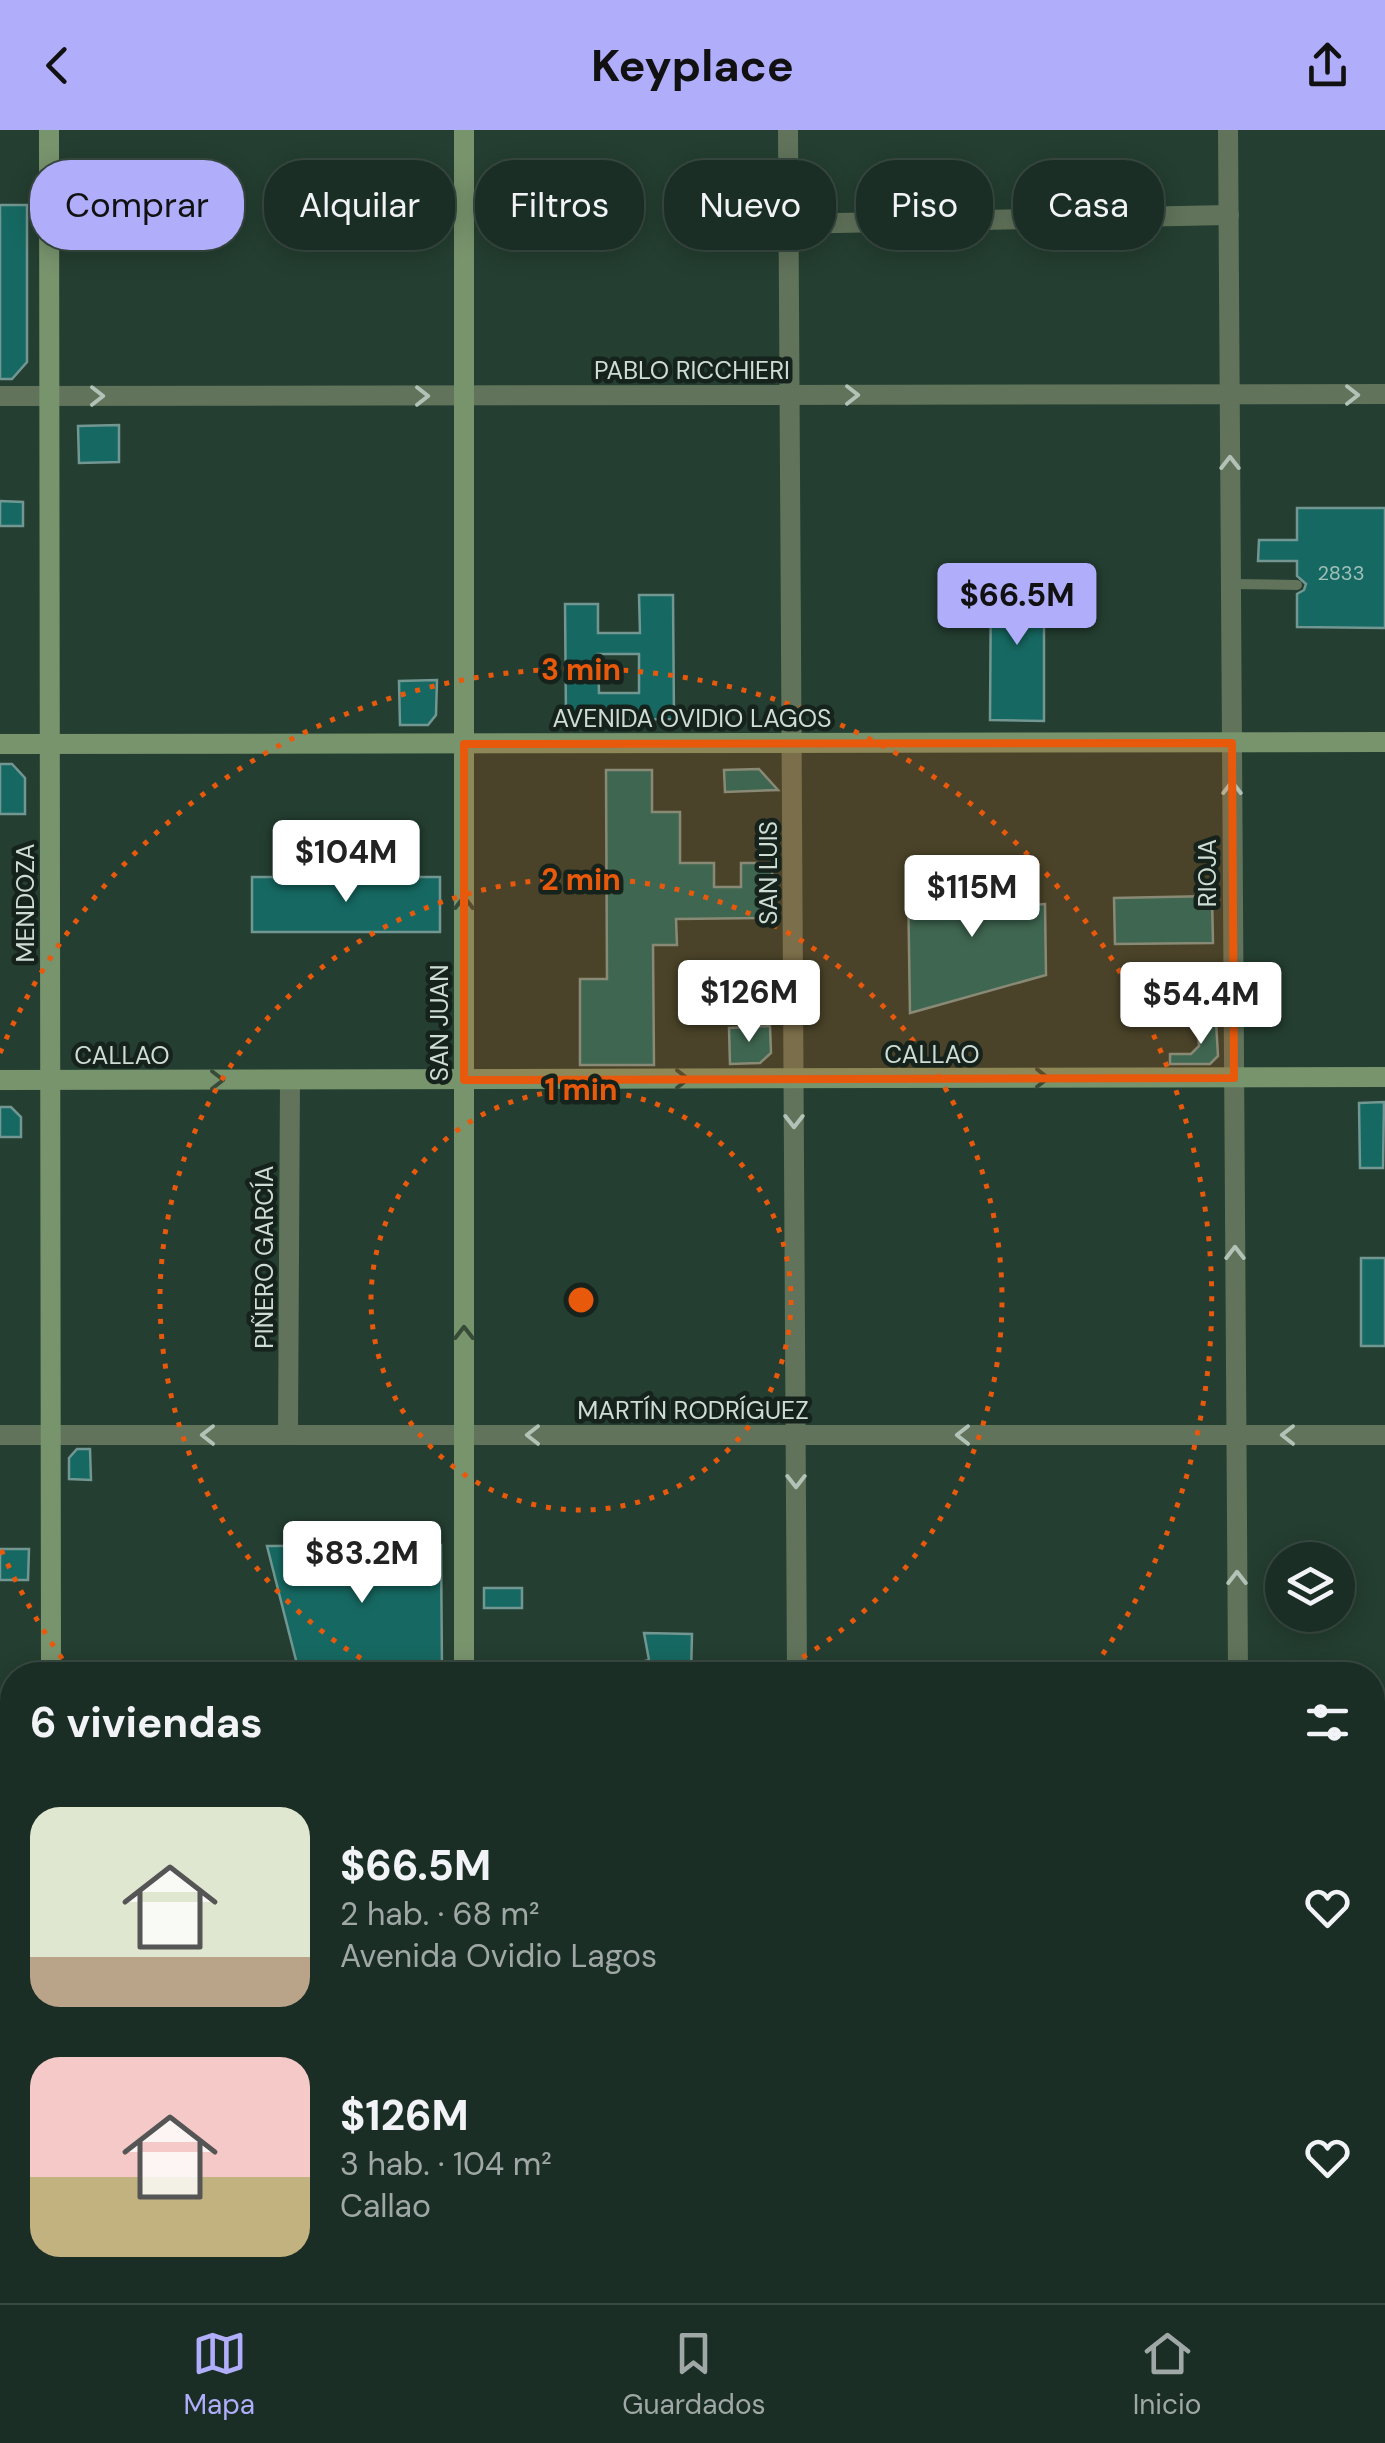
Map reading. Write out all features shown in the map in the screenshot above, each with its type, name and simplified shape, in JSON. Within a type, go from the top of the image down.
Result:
[{"type":"main road","name":"MENDOZA","points":[[49,130],[50,1662]]},
{"type":"main road","name":"SAN JUAN","points":[[464,130],[464,1662]]},
{"type":"main road","name":"AVENIDA OVIDIO LAGOS","points":[[0,744],[1385,742]]},
{"type":"main road","name":"CALLAO","points":[[0,1080],[1385,1078]]},
{"type":"street","name":"SAN LUIS","points":[[788,130],[788,160]]},
{"type":"street","name":"RIOJA","points":[[1228,130],[1238,1662]]},
{"type":"street","points":[[836,223],[1229,215]]},
{"type":"street","name":"SAN LUIS","points":[[789,250],[798,1662]]},
{"type":"street","name":"PABLO RICCHIERI","points":[[0,396],[1385,394]]},
{"type":"street","name":"PIÑERO GARCÍA","points":[[288,1435],[290,1080]]},
{"type":"street","name":"MARTÍN RODRÍGUEZ","points":[[0,1434],[1385,1436]]},
{"type":"lane","points":[[1231,584],[1297,585]]},
{"type":"highlighted area","points":[[1232,743],[1234,1078],[464,1080],[464,744]]},
{"type":"building","points":[[0,205],[27,205],[27,362],[12,379],[0,379]]},
{"type":"building","points":[[119,425],[119,462],[79,463],[78,426]]},
{"type":"building","points":[[0,501],[23,502],[23,526],[0,526]]},
{"type":"building","points":[[1297,508],[1385,508],[1385,628],[1297,627],[1297,594],[1306,584],[1297,576],[1297,561],[1258,561],[1259,540],[1297,540]]},
{"type":"building","points":[[991,573],[1024,573],[1044,584],[1044,721],[990,720]]},
{"type":"building","points":[[639,595],[673,595],[674,719],[566,720],[565,604],[598,604],[598,633],[640,633]],"holes":[[[598,654],[639,654],[639,693],[599,693]]]},
{"type":"building","points":[[437,680],[436,715],[428,725],[400,725],[399,681]]},
{"type":"building","points":[[0,764],[12,764],[25,778],[25,814],[0,814]]},
{"type":"building","points":[[759,769],[778,790],[725,792],[724,770]]},
{"type":"building","points":[[606,770],[652,770],[652,812],[680,812],[680,863],[714,863],[714,887],[741,887],[741,863],[772,863],[773,918],[676,919],[677,945],[653,945],[654,1065],[580,1065],[580,979],[607,979]]},
{"type":"building","points":[[252,877],[440,877],[440,932],[252,932]]},
{"type":"building","points":[[908,883],[1031,884],[1031,905],[1045,904],[1046,975],[910,1013]]},
{"type":"building","points":[[1212,896],[1213,943],[1115,944],[1114,898]]},
{"type":"building","points":[[1216,1021],[1218,1056],[1210,1064],[1170,1064],[1170,1054],[1191,1054],[1199,1046],[1198,1022]]},
{"type":"building","points":[[770,1026],[771,1053],[760,1063],[730,1064],[729,1028]]},
{"type":"building","points":[[1384,1102],[1383,1168],[1360,1168],[1359,1103]]},
{"type":"building","points":[[0,1107],[11,1107],[21,1117],[21,1137],[0,1137]]},
{"type":"building","points":[[1361,1258],[1385,1258],[1385,1346],[1361,1346]]},
{"type":"building","points":[[77,1449],[90,1449],[91,1480],[69,1479],[69,1458]]},
{"type":"building","points":[[441,1545],[442,1662],[296,1662],[267,1546]]},
{"type":"building","points":[[0,1549],[29,1549],[28,1580],[0,1580]]},
{"type":"building","points":[[484,1588],[522,1588],[522,1608],[484,1608]]},
{"type":"building","points":[[644,1633],[692,1634],[691,1662],[641,1662],[649,1660]]}]
